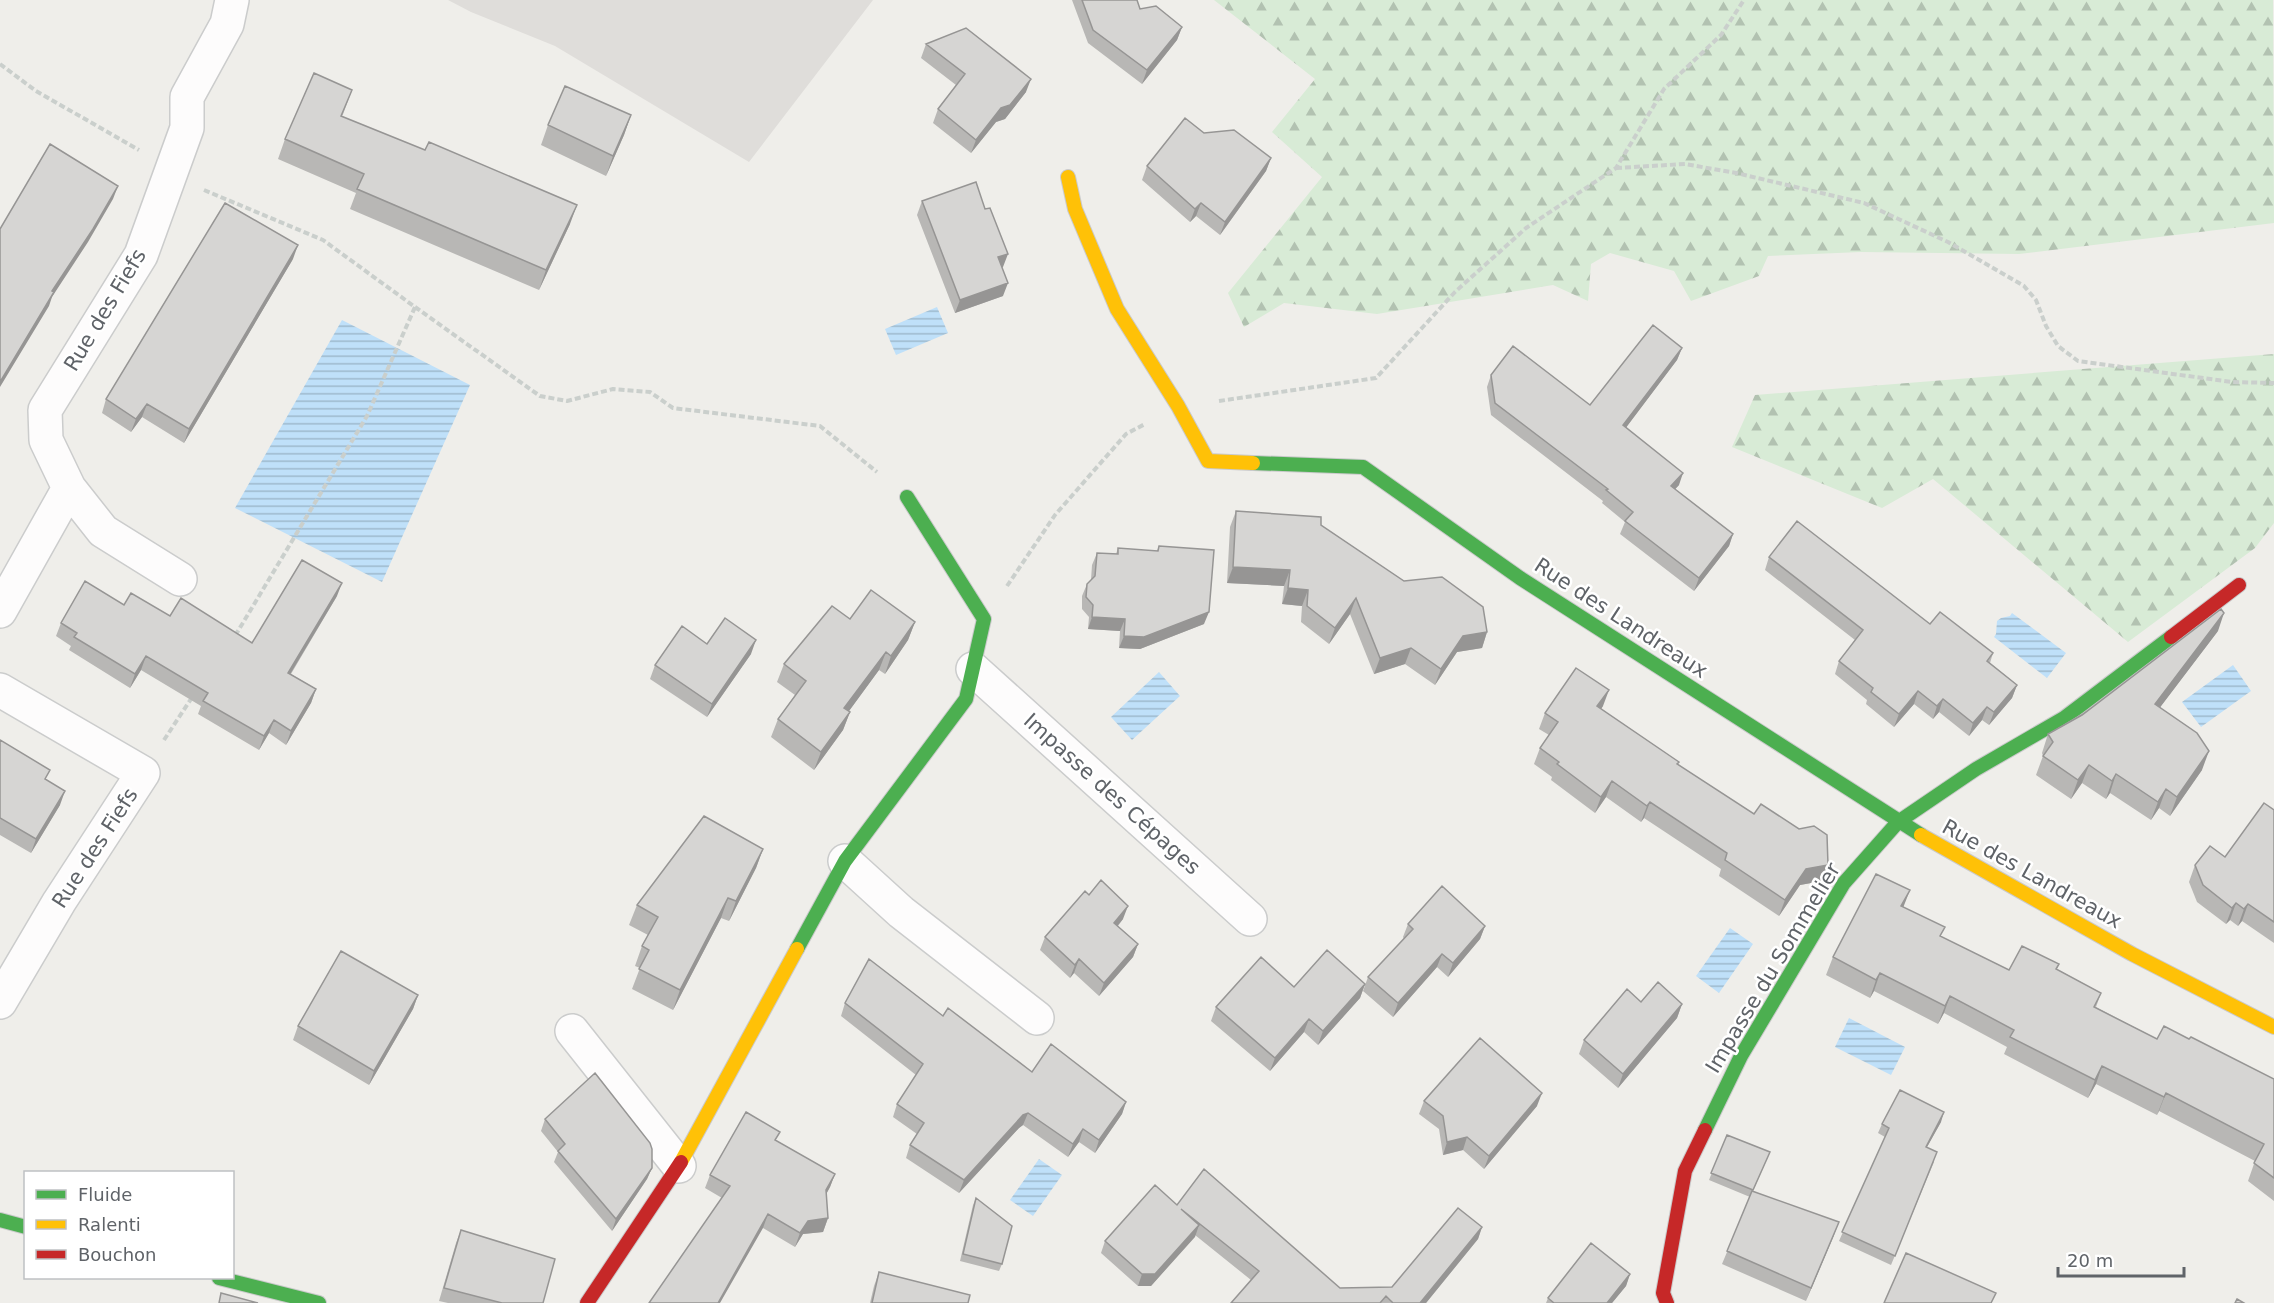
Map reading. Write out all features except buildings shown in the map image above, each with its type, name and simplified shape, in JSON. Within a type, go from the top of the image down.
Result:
[{"type":"street","name":"Rue des Fiefs","points":[[180,579],[103,531],[69,488],[46,440],[45,410],[141,255],[188,128],[187,97],[227,24],[232,0]]},
{"type":"street","name":"Rue des Landreaux","points":[[1068,177],[1075,209],[1117,309],[1179,406],[1208,461],[1363,467],[1520,578],[1898,822],[2132,954],[2274,1027]]},
{"type":"street","points":[[0,611],[69,488]]},
{"type":"street","points":[[587,1303],[679,1166],[845,861],[966,699],[984,619],[907,497]]},
{"type":"street","name":"Impasse du Sommelier","points":[[1667,1303],[1663,1293],[1685,1171],[1741,1056],[1844,883],[1898,822],[1976,769],[2064,718],[2239,585]]},
{"type":"street","name":"Impasse des Cépages","points":[[973,669],[1250,919]]},
{"type":"street","name":"Rue des Fiefs","points":[[0,690],[142,773],[59,902],[0,1002]]},
{"type":"street","points":[[845,861],[901,912],[1037,1018]]},
{"type":"street","points":[[572,1031],[679,1166]]},
{"type":"street","points":[[0,1220],[24,1226]]},
{"type":"street","points":[[223,1279],[319,1303]]},
{"type":"path","points":[[984,619],[1054,515],[1126,434],[1179,406],[1376,378],[1455,292],[1526,228],[1616,168],[1664,89],[1721,35],[1744,0]]},
{"type":"path","points":[[0,64],[36,91],[132,144],[170,176],[323,240],[540,396],[567,400],[614,388],[650,392],[673,408],[820,426],[907,497]]},
{"type":"path","points":[[1616,168],[1685,164],[1736,173],[1863,203],[1948,242],[2024,286],[2036,300],[2046,326],[2058,346],[2078,361],[2232,382],[2274,384]]},
{"type":"path","points":[[233,639],[367,416],[415,307]]},
{"type":"path","points":[[142,773],[197,689]]},
{"type":"shaded area","points":[[448,0],[873,0],[749,162],[555,46],[471,12]]},
{"type":"green space","points":[[1214,0],[2273,0],[2274,223],[2019,254],[1861,252],[1768,256],[1759,276],[1691,301],[1674,271],[1610,253],[1591,264],[1588,301],[1553,285],[1377,314],[1284,303],[1244,327],[1228,293],[1322,177],[1272,132],[1315,79]]},
{"type":"green space","points":[[2274,354],[2274,523],[2255,548],[2128,642],[1933,479],[1882,508],[1732,447],[1755,395]]},
{"type":"water","points":[[937,307],[948,333],[896,355],[885,329]]},
{"type":"water","points":[[342,320],[470,385],[382,582],[235,508]]},
{"type":"water","points":[[2012,613],[2066,653],[2047,678],[1994,637],[1997,621]]},
{"type":"water","points":[[2233,665],[2251,691],[2201,727],[2182,702]]},
{"type":"water","points":[[1159,672],[1180,696],[1132,740],[1111,717]]},
{"type":"water","points":[[1730,928],[1753,944],[1719,993],[1696,976]]},
{"type":"water","points":[[1849,1018],[1905,1047],[1891,1075],[1835,1047]]},
{"type":"water","points":[[1039,1159],[1062,1175],[1033,1216],[1010,1200]]},
{"type":"traffic: fast","points":[[1253,463],[1363,467],[1520,578],[1921,835]]},
{"type":"traffic: fast","points":[[797,949],[845,861],[966,699],[984,619],[907,497]]},
{"type":"traffic: fast","points":[[1705,1130],[1741,1056],[1844,883],[1898,822],[1976,769],[2064,718],[2171,637]]},
{"type":"traffic: fast","points":[[0,1220],[24,1226]]},
{"type":"traffic: fast","points":[[223,1279],[319,1303]]},
{"type":"traffic: slow","points":[[1068,177],[1075,209],[1117,309],[1178,406],[1208,461],[1253,463]]},
{"type":"traffic: slow","points":[[1921,835],[2132,954],[2274,1027]]},
{"type":"traffic: slow","points":[[681,1162],[797,949]]},
{"type":"traffic: jam","points":[[2171,637],[2239,585]]},
{"type":"traffic: jam","points":[[1667,1303],[1663,1293],[1685,1171],[1705,1130]]},
{"type":"traffic: jam","points":[[587,1303],[681,1162]]}]
